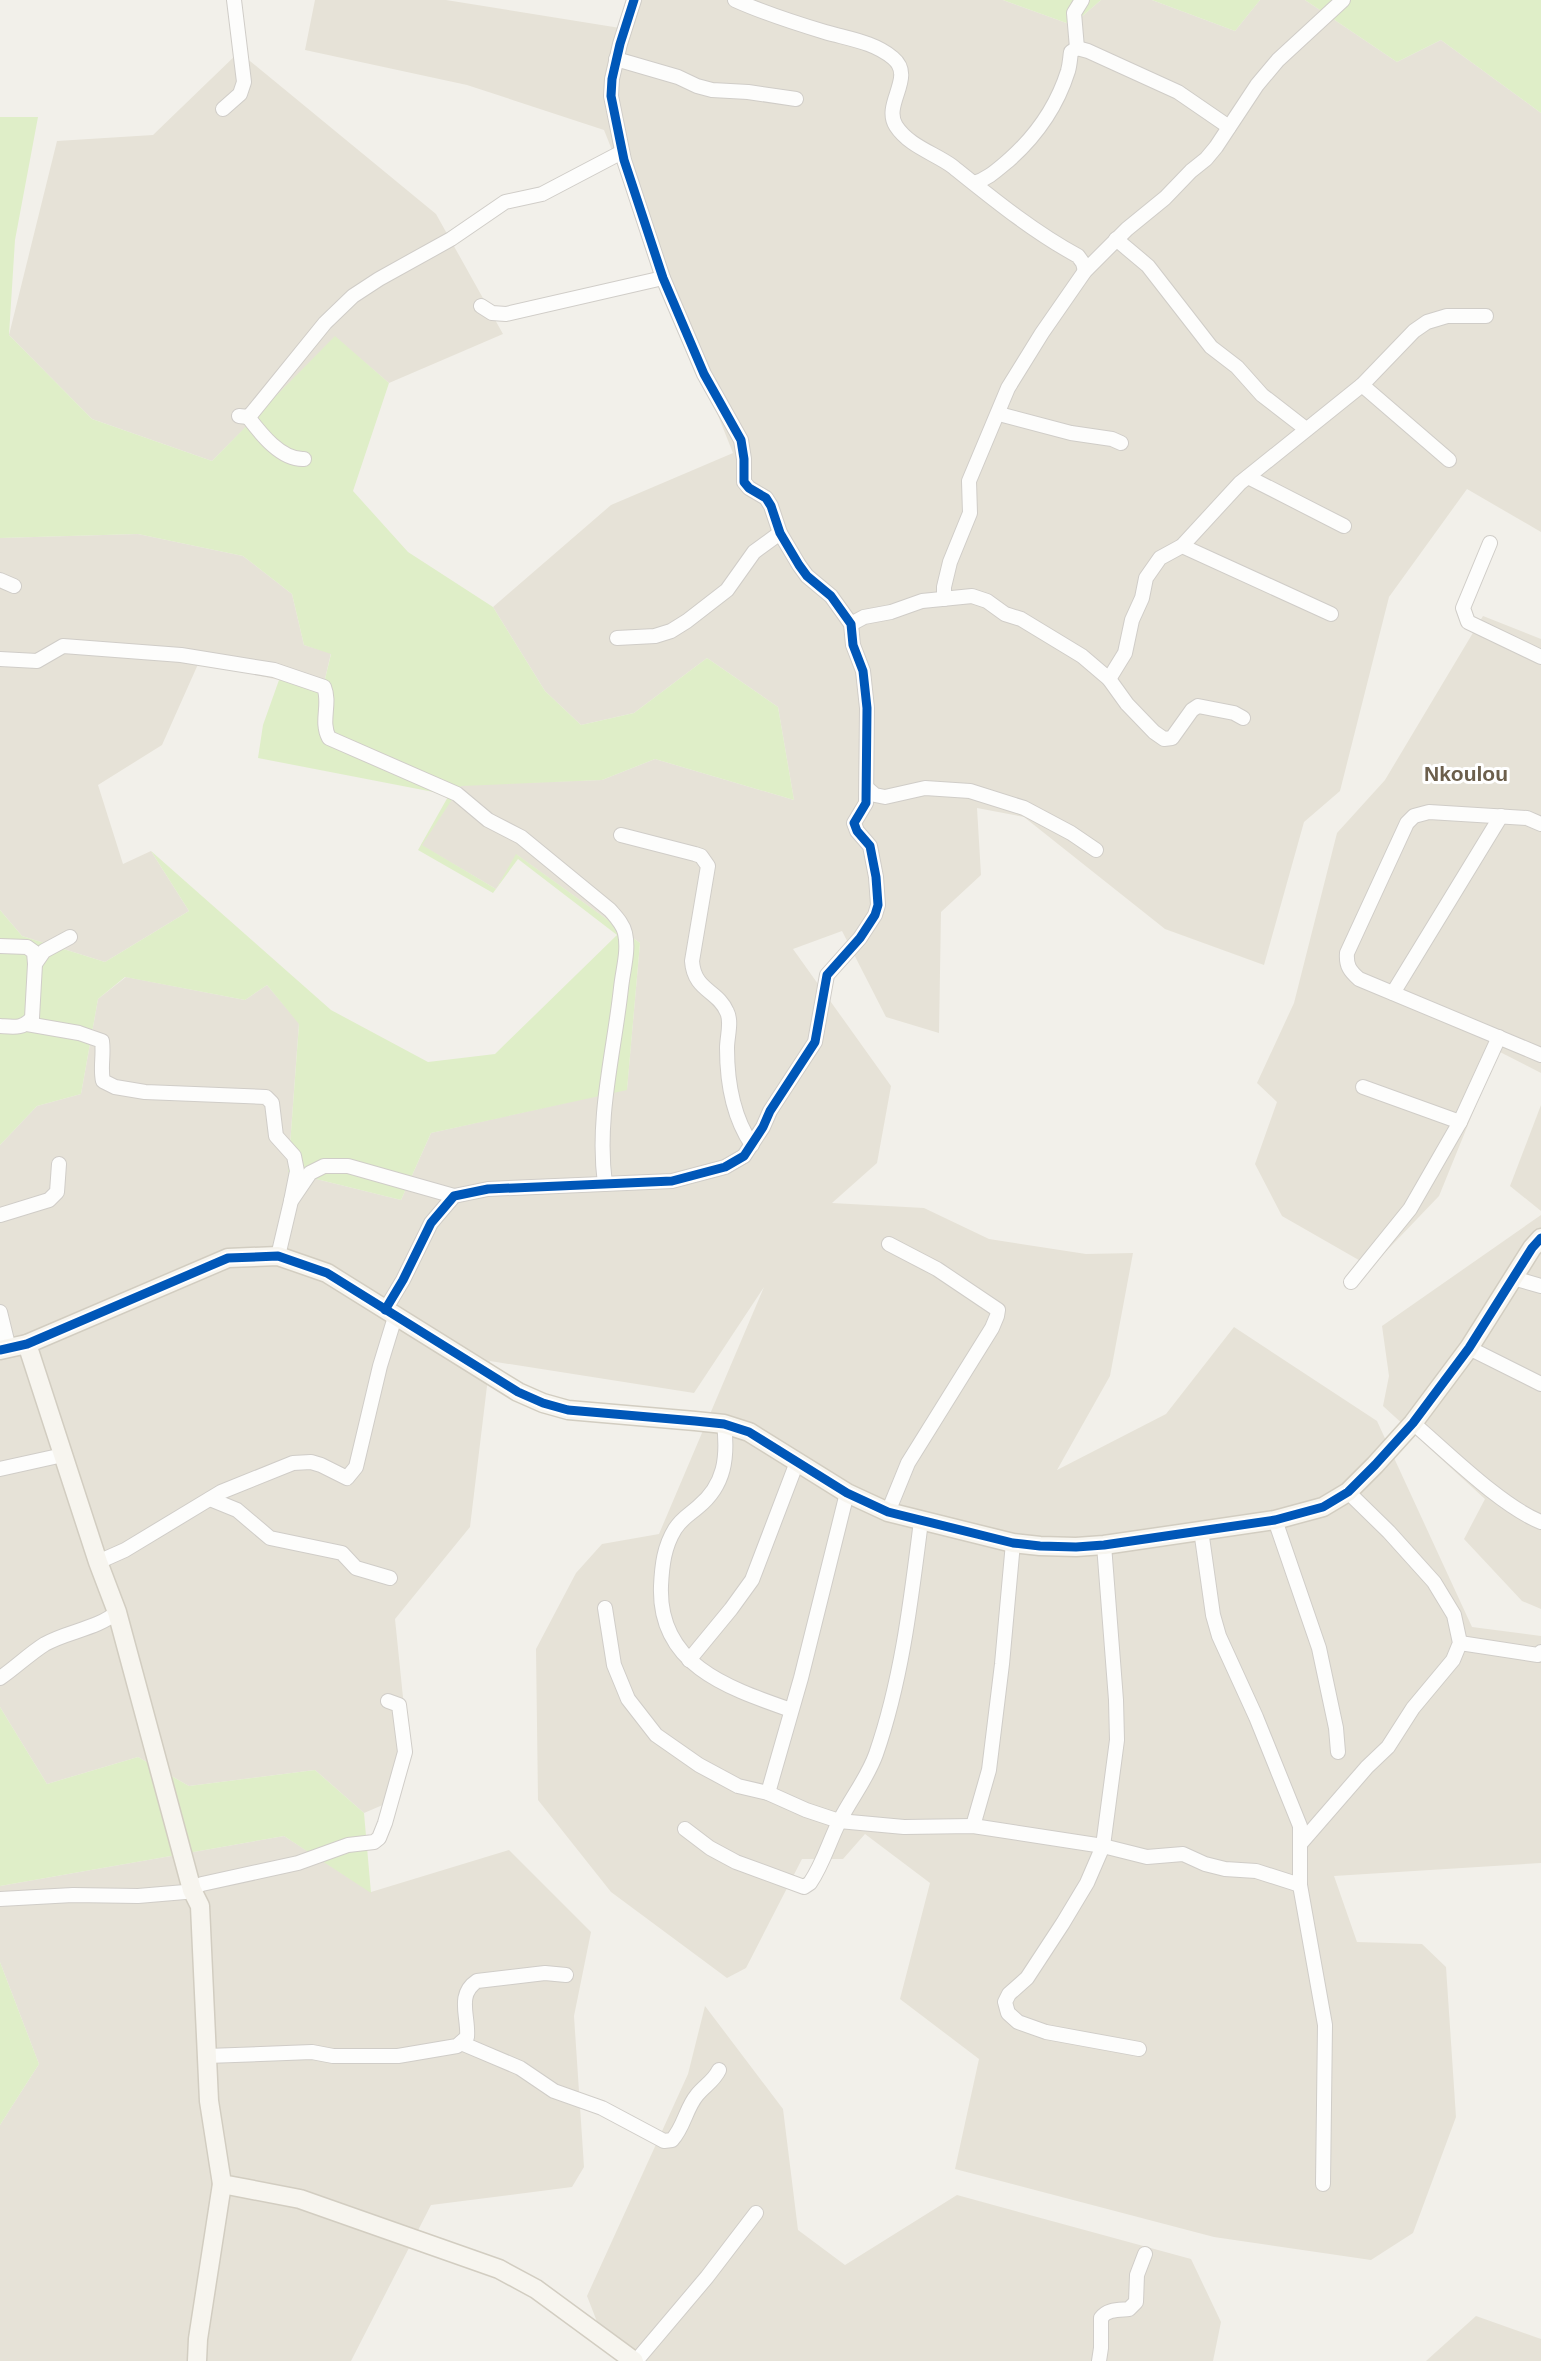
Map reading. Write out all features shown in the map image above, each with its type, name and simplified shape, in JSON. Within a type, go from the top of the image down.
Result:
[{"type":"street","points":[[223,109],[240,94],[244,82],[234,0]]},
{"type":"street","points":[[291,1201],[309,1173],[324,1166],[348,1166],[454,1196],[489,1189],[688,1178],[734,1163],[744,1156],[752,1145],[770,1110],[815,1042],[827,975],[860,938],[875,915],[878,905],[870,846],[856,831],[854,823],[866,803],[867,692],[853,645],[851,624],[831,596],[807,576],[780,533],[766,498],[748,488],[744,482],[741,440],[704,374],[663,278],[622,152],[610,96],[616,59],[634,0]]},
{"type":"street","points":[[735,0],[754,10],[870,44],[892,57],[901,69],[892,114],[896,126],[912,142],[974,183],[1015,216],[1078,256],[1083,263],[1084,271]]},
{"type":"street","points":[[1077,48],[1074,14],[1082,0]]},
{"type":"street","points":[[944,599],[946,576],[954,549],[970,513],[969,481],[1008,388],[1030,350],[1084,271],[1116,239],[1166,198],[1191,171],[1206,159],[1257,85],[1278,60],[1331,6],[1343,0]]},
{"type":"street","points":[[974,183],[984,180],[998,170],[1018,152],[1042,124],[1066,75],[1071,52],[1077,48],[1089,51],[1178,92],[1229,127]]},
{"type":"street","points":[[616,59],[678,77],[712,90],[748,92],[796,99]]},
{"type":"street","points":[[304,459],[295,459],[285,453],[243,417],[295,363],[325,323],[353,296],[451,239],[505,202],[542,194],[622,152]]},
{"type":"street","points":[[1116,239],[1148,266],[1211,347],[1237,367],[1262,395],[1306,429]]},
{"type":"street","points":[[481,306],[492,313],[506,314],[663,278]]},
{"type":"street","points":[[1109,679],[1125,653],[1132,620],[1148,574],[1160,558],[1182,546],[1248,477],[1362,385],[1414,332],[1427,322],[1447,316],[1486,316]]},
{"type":"street","points":[[1362,385],[1449,460]]},
{"type":"street","points":[[999,414],[1071,433],[1112,439],[1121,443]]},
{"type":"street","points":[[1248,477],[1344,526]]},
{"type":"street","points":[[617,638],[655,636],[671,631],[687,621],[727,590],[754,552],[780,533]]},
{"type":"street","points":[[1490,543],[1463,608],[1468,621],[1541,657]]},
{"type":"street","points":[[1182,546],[1331,614]]},
{"type":"street","points":[[0,580],[14,586]]},
{"type":"street","points":[[851,624],[864,617],[891,612],[922,601],[972,596],[987,601],[1005,614],[1021,619],[1067,646],[1109,679],[1148,727],[1164,739],[1172,738],[1192,710],[1198,706],[1234,713],[1243,718]]},
{"type":"street","points":[[0,659],[37,661],[63,646],[158,652],[274,670],[324,687],[327,696],[324,722],[329,738],[334,742],[457,794],[488,820],[527,842],[591,897],[610,910],[619,919],[625,931],[626,950],[605,1102],[602,1147],[605,1184]]},
{"type":"street","points":[[867,788],[875,795],[885,797],[925,788],[970,791],[1024,808],[1071,833],[1096,850]]},
{"type":"street","points":[[1541,824],[1527,818],[1501,816],[1429,812],[1414,816],[1407,823],[1347,953],[1346,963],[1359,979],[1541,1055]]},
{"type":"street","points":[[1393,993],[1501,816]]},
{"type":"street","points":[[621,835],[701,856],[708,866],[692,970],[697,980],[723,1005],[728,1013],[727,1066],[730,1089],[739,1123],[752,1145]]},
{"type":"street","points":[[35,964],[44,951],[70,937]]},
{"type":"street","points":[[0,946],[27,947],[34,952],[35,964],[32,1018],[19,1028],[0,1026]]},
{"type":"street","points":[[27,1024],[102,1041],[103,1081],[115,1088],[145,1092],[266,1097],[272,1103],[276,1136],[294,1156],[297,1171],[278,1256]]},
{"type":"street","points":[[1351,1282],[1410,1209],[1460,1122],[1499,1037]]},
{"type":"street","points":[[1363,1087],[1460,1122]]},
{"type":"street","points":[[0,1215],[49,1200],[57,1192],[59,1164]]},
{"type":"street","points":[[98,1563],[125,1550],[242,1482],[293,1463],[311,1462],[347,1478],[351,1474],[356,1467],[390,1314],[403,1280],[431,1223],[454,1196]]},
{"type":"street","points":[[0,1312],[5,1349],[27,1344],[228,1258],[278,1256],[327,1273],[518,1392],[543,1403],[568,1410],[724,1425],[749,1432],[847,1493],[888,1512],[1013,1543],[1076,1547],[1275,1520],[1323,1507],[1348,1492],[1413,1424],[1469,1348],[1541,1238]]},
{"type":"street","points":[[888,1512],[908,1463],[992,1328],[998,1310],[937,1269],[889,1244]]},
{"type":"street","points":[[1513,1278],[1541,1286]]},
{"type":"street","points":[[27,1344],[98,1563],[117,1612],[192,1890],[200,1906],[209,2101],[222,2184],[198,2339],[197,2361]]},
{"type":"street","points":[[1469,1348],[1541,1384]]},
{"type":"street","points":[[1413,1424],[1498,1495],[1527,1516],[1541,1522]]},
{"type":"street","points":[[724,1425],[727,1447],[726,1464],[711,1494],[679,1522],[663,1557],[661,1597],[664,1624],[672,1641],[688,1660],[706,1673],[737,1692],[791,1710]]},
{"type":"street","points":[[0,1469],[63,1455]]},
{"type":"street","points":[[688,1660],[731,1610],[752,1580],[797,1462]]},
{"type":"street","points":[[1301,1843],[1367,1767],[1388,1747],[1413,1708],[1453,1660],[1460,1642],[1454,1615],[1434,1582],[1389,1532],[1348,1492]]},
{"type":"street","points":[[768,1793],[847,1493]]},
{"type":"street","points":[[210,1499],[237,1510],[270,1538],[342,1553],[356,1568],[390,1578]]},
{"type":"street","points":[[1275,1520],[1319,1648],[1336,1728],[1338,1752]]},
{"type":"street","points":[[685,1829],[710,1848],[736,1862],[804,1887],[810,1884],[839,1821],[862,1786],[876,1755],[908,1624],[921,1521]]},
{"type":"street","points":[[1201,1530],[1213,1615],[1219,1636],[1256,1717],[1300,1826],[1300,1885],[1325,2025],[1323,2184]]},
{"type":"street","points":[[973,1826],[989,1770],[1013,1543]]},
{"type":"street","points":[[1104,1545],[1117,1740],[1103,1846],[1087,1883],[1063,1923],[1026,1978],[1009,1994],[1005,2002],[1008,2013],[1018,2022],[1046,2031],[1139,2049]]},
{"type":"street","points":[[605,1608],[614,1665],[628,1699],[656,1735],[699,1765],[738,1786],[768,1793],[806,1810],[839,1821],[904,1827],[973,1826],[1103,1846],[1147,1857],[1183,1854],[1205,1864],[1225,1869],[1256,1871],[1300,1885]]},
{"type":"street","points":[[0,1678],[45,1644],[75,1630],[110,1618],[117,1612]]},
{"type":"street","points":[[1460,1642],[1538,1655],[1541,1652]]},
{"type":"street","points":[[0,1899],[73,1895],[157,1895],[192,1890],[202,1884],[298,1863],[330,1850],[374,1842],[379,1838],[385,1823],[405,1752],[399,1705],[388,1701]]},
{"type":"street","points":[[207,2056],[312,2052],[333,2056],[399,2056],[457,2046],[467,2037],[468,2025],[463,2001],[470,1986],[477,1981],[545,1973],[566,1975]]},
{"type":"street","points":[[461,2043],[520,2068],[554,2091],[603,2108],[664,2141],[672,2140],[680,2131],[697,2094],[719,2070]]},
{"type":"street","points":[[222,2184],[300,2199],[499,2269],[536,2289],[635,2361],[707,2277],[756,2213]]},
{"type":"street","points":[[1099,2361],[1101,2318],[1103,2314],[1113,2310],[1129,2309],[1136,2302],[1137,2275],[1145,2254]]},
{"type":"shaded area","points":[[315,0],[446,0],[620,28],[627,0],[1003,0],[1072,25],[1101,0],[1152,0],[1235,31],[1260,0],[1305,0],[1397,62],[1441,40],[1541,113],[1541,532],[1467,489],[1389,597],[1340,791],[1304,822],[1264,965],[1165,929],[1024,817],[977,808],[981,875],[941,912],[939,1033],[886,1017],[842,931],[793,949],[891,1086],[877,1163],[832,1203],[924,1208],[989,1239],[1086,1254],[1133,1253],[1110,1376],[1057,1470],[1166,1414],[1234,1327],[1377,1421],[1472,1627],[1541,1636],[1541,1863],[1334,1876],[1357,1942],[1422,1944],[1446,1967],[1456,2117],[1413,2233],[1371,2260],[1214,2237],[955,2169],[979,2059],[900,1999],[930,1883],[865,1834],[843,1859],[802,1859],[746,1968],[727,1978],[611,1892],[538,1800],[536,1649],[576,1573],[602,1544],[659,1534],[764,1287],[694,1393],[490,1361],[470,1527],[395,1619],[405,1717],[392,1801],[364,1813],[315,1770],[189,1786],[138,1757],[47,1784],[0,1707],[0,1145],[37,1106],[81,1094],[98,999],[126,977],[245,1000],[267,985],[299,1023],[288,1172],[401,1200],[431,1133],[627,1089],[640,943],[517,855],[496,889],[421,845],[461,785],[602,780],[655,759],[794,800],[778,707],[707,658],[634,713],[581,725],[545,691],[493,607],[611,505],[733,453],[604,130],[467,85],[305,50]]},
{"type":"shaded area","points":[[239,52],[436,214],[503,334],[389,383],[335,337],[212,461],[92,419],[9,335],[57,141],[153,135]]},
{"type":"shaded area","points":[[138,534],[243,556],[292,594],[304,645],[331,653],[325,679],[279,680],[199,662],[162,745],[98,785],[123,864],[151,851],[189,911],[105,962],[22,936],[0,910],[0,538]]},
{"type":"shaded area","points":[[1483,616],[1541,639],[1541,1073],[1498,1051],[1439,1196],[1371,1267],[1282,1216],[1255,1164],[1277,1102],[1257,1083],[1294,1003],[1337,833],[1385,780]]},
{"type":"shaded area","points":[[1541,1105],[1541,1211],[1510,1186]]},
{"type":"shaded area","points":[[1541,1215],[1541,1609],[1522,1601],[1464,1539],[1485,1499],[1383,1406],[1389,1376],[1382,1326]]},
{"type":"shaded area","points":[[284,1836],[371,1892],[509,1850],[591,1932],[574,2016],[584,2167],[572,2187],[431,2205],[351,2361],[0,2361],[0,2125],[39,2064],[0,1962],[0,1886]]},
{"type":"shaded area","points":[[705,2006],[783,2109],[798,2230],[845,2265],[957,2195],[1191,2259],[1221,2322],[1213,2361],[634,2361],[601,2332],[587,2296],[688,2074]]},
{"type":"shaded area","points":[[1476,2316],[1541,2339],[1541,2361],[1426,2361]]},
{"type":"green space","points":[[1003,0],[1101,0],[1072,25]]},
{"type":"green space","points":[[1152,0],[1260,0],[1235,31]]},
{"type":"green space","points":[[1305,0],[1541,0],[1541,113],[1441,40],[1397,62]]},
{"type":"green space","points":[[0,117],[38,117],[15,240],[9,335],[92,419],[212,461],[335,336],[389,383],[353,491],[408,552],[493,607],[545,691],[581,725],[634,713],[707,658],[778,707],[794,800],[655,759],[602,780],[461,786],[422,845],[496,889],[493,893],[418,850],[449,795],[258,758],[263,725],[279,680],[325,679],[331,654],[304,645],[292,594],[243,556],[138,534],[0,538]]},
{"type":"green space","points":[[151,851],[331,1010],[428,1062],[495,1054],[617,935],[518,859],[496,889],[516,854],[640,943],[627,1090],[431,1133],[401,1200],[288,1172],[299,1024],[267,985],[245,1000],[125,977],[98,999],[81,1094],[37,1106],[0,1145],[0,910],[22,936],[105,962],[189,911]]},
{"type":"green space","points":[[0,1707],[47,1784],[138,1757],[189,1786],[315,1770],[364,1813],[371,1893],[284,1836],[0,1886]]},
{"type":"green space","points":[[0,1962],[39,2064],[0,2125]]},
{"type":"cycle path","points":[[385,1310],[403,1280],[431,1223],[454,1196],[488,1189],[672,1181],[725,1167],[744,1156],[815,1042],[827,975],[860,938],[875,915],[878,905],[870,846],[857,831],[854,823],[866,803],[867,708],[863,671],[853,645],[851,624],[831,596],[807,576],[799,565],[780,533],[766,498],[749,488],[744,482],[741,440],[704,374],[663,278],[624,160],[611,96],[612,79],[634,0]]},
{"type":"cycle path","points":[[0,1350],[27,1344],[228,1258],[278,1256],[327,1273],[518,1392],[543,1403],[568,1410],[724,1424],[749,1432],[847,1493],[888,1512],[1013,1543],[1076,1547],[1104,1545],[1275,1520],[1323,1507],[1348,1492],[1413,1423],[1469,1348],[1532,1248],[1541,1238]]},
{"type":"district","name":"Nkoulou","points":[[1466,774]]}]
